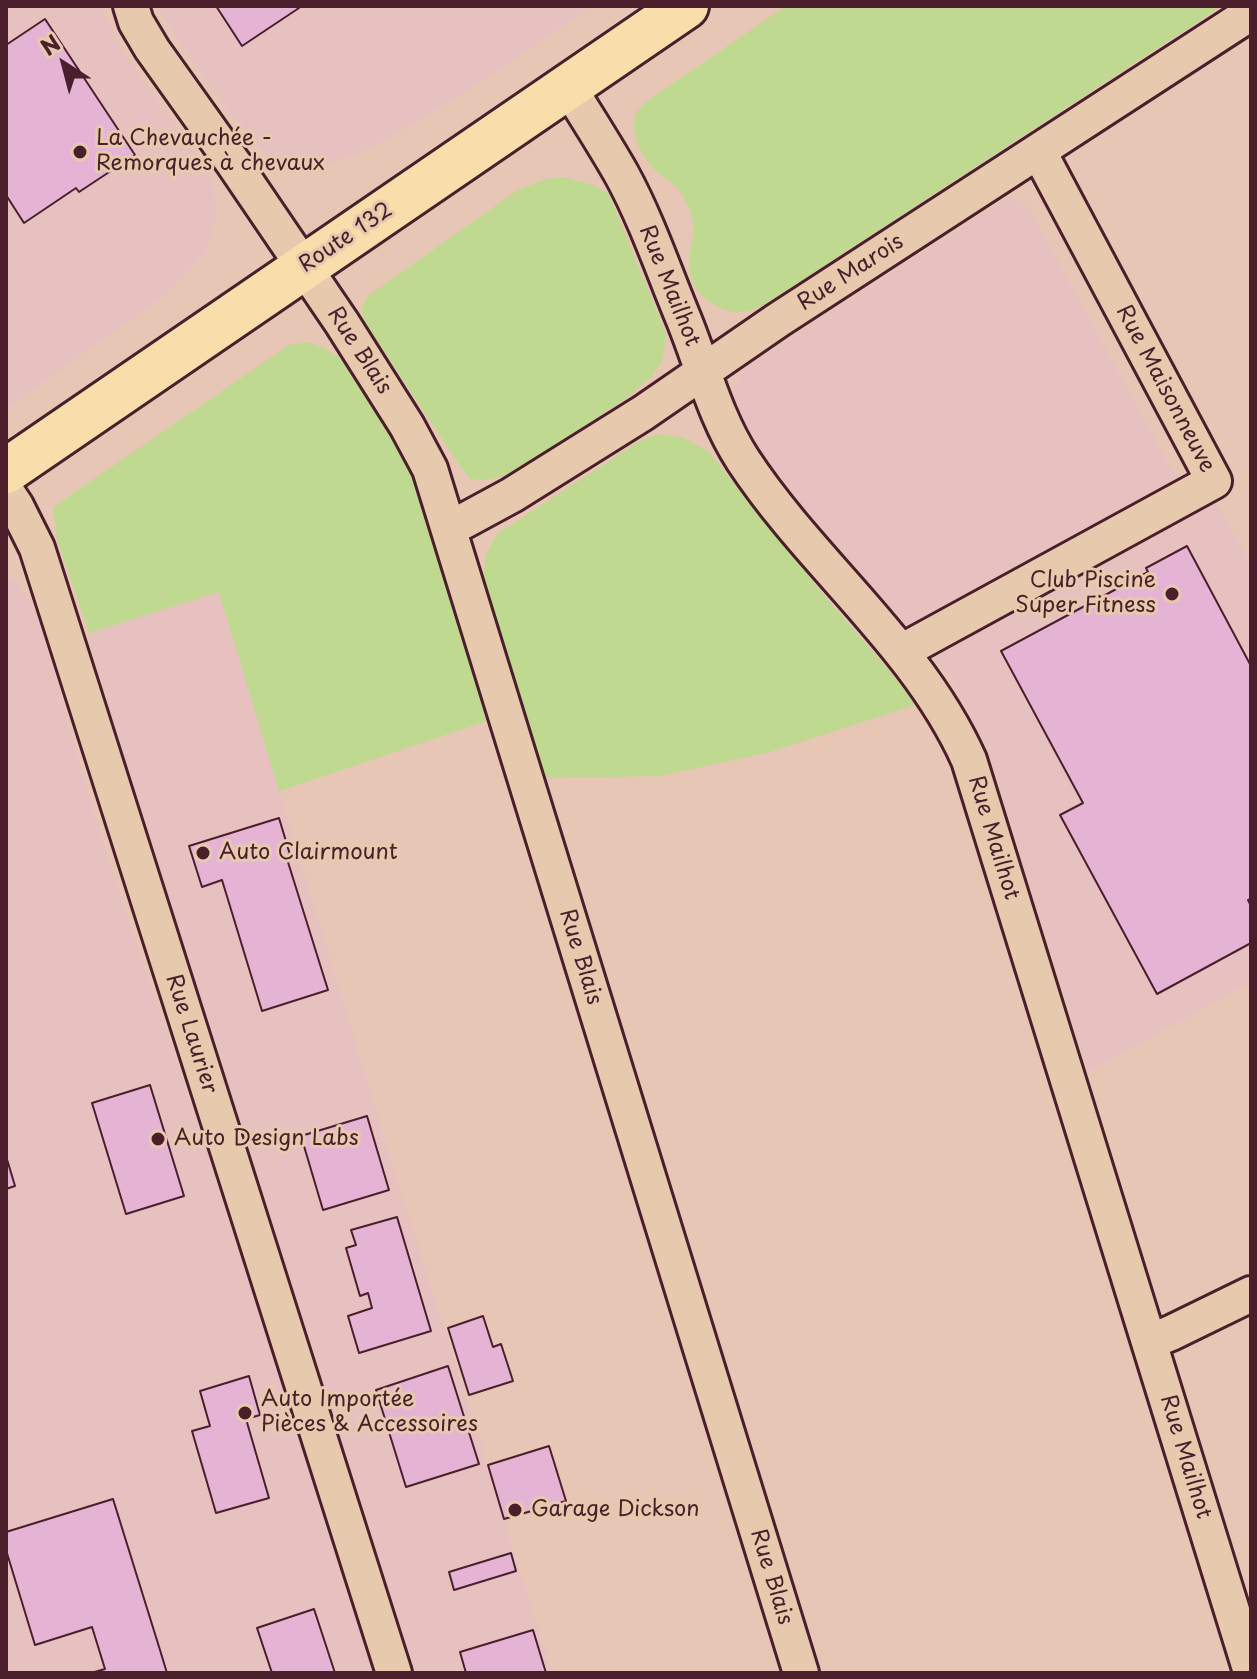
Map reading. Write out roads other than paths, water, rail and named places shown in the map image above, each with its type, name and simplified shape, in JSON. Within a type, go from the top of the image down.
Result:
[{"type":"highway","name":"Route 132","points":[[6,471],[686,6]]},
{"type":"street","name":"Rue Blais","points":[[131,6],[136,22],[152,49],[342,323],[407,426],[430,469],[801,1673]]},
{"type":"street","name":"Rue Marois","points":[[448,527],[512,495],[643,413],[791,312],[1251,13]]},
{"type":"street","name":"Rue Mailhot","points":[[568,86],[635,201],[712,399],[742,458],[799,533],[917,672],[946,715],[969,760],[1251,1672]]},
{"type":"street","name":"Rue Maisonneuve","points":[[901,652],[1214,481],[1039,152]]},
{"type":"street","name":"Rue Laurier","points":[[6,491],[37,548],[394,1673]]},
{"type":"street","points":[[1149,1342],[1251,1294]]},
{"type":"place","name":"La Chevauchée - Remorques à chevaux","points":[[80,152]]},
{"type":"place","name":"Club Piscine Super Fitness","points":[[1172,594]]},
{"type":"place","name":"Auto Clairmount","points":[[203,853]]},
{"type":"place","name":"Auto Design Labs","points":[[158,1139]]},
{"type":"place","name":"Auto Importée Pièces & Accessoires","points":[[245,1413]]},
{"type":"place","name":"Garage Dickson","points":[[515,1510]]}]
